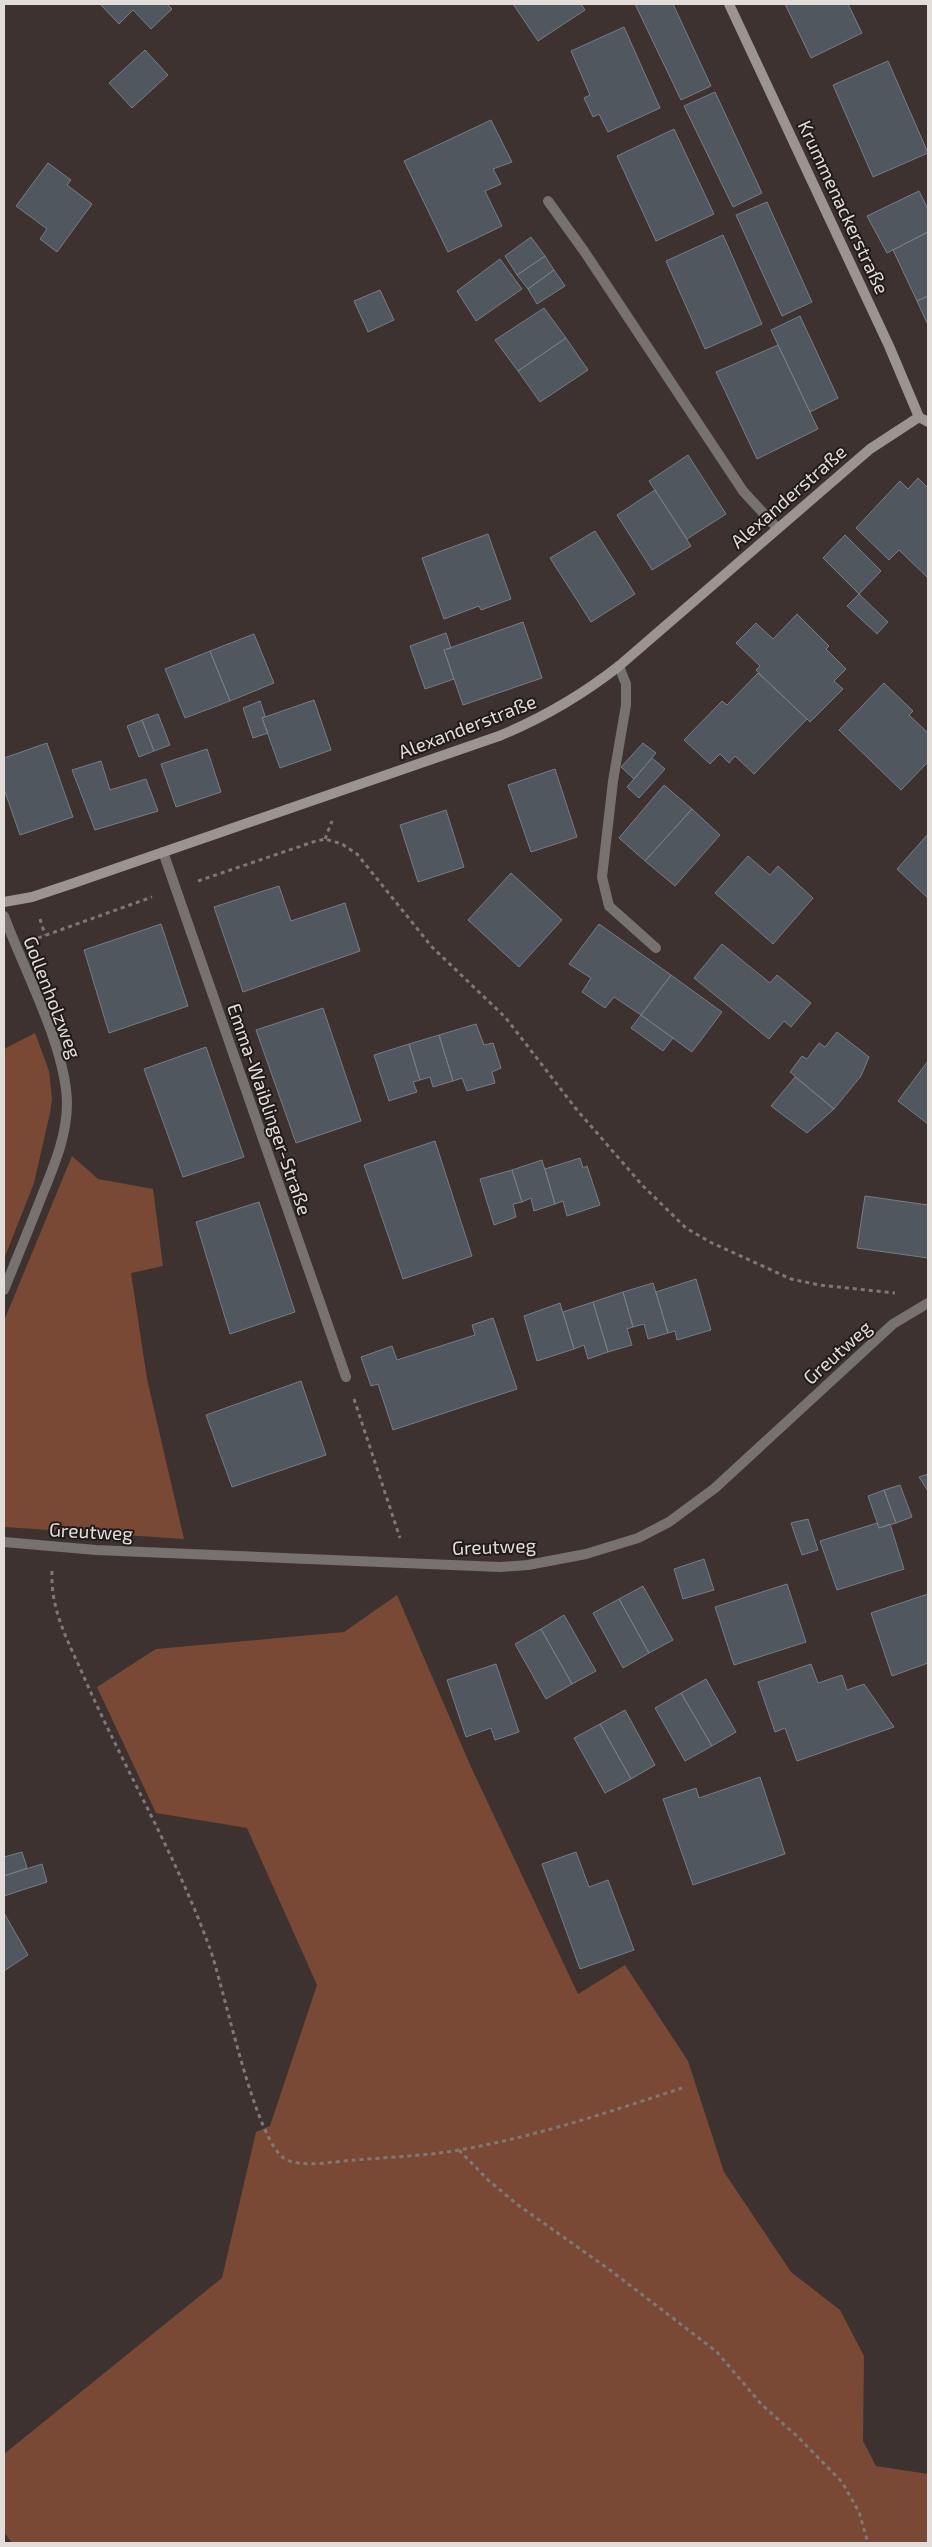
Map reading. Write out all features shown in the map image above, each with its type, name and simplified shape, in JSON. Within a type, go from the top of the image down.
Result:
[{"type":"street","name":"Krummenackerstraße","points":[[729,4],[924,420]]},
{"type":"street","points":[[548,201],[743,490],[777,528]]},
{"type":"street","name":"Alexanderstraße","points":[[4,902],[32,896],[499,736],[559,708],[580,696],[619,666],[870,449],[924,420]]},
{"type":"street","points":[[619,666],[626,684],[626,705],[613,781],[602,877],[609,906],[656,948]]},
{"type":"street","name":"Emma-Waiblinger-Straße","points":[[163,852],[346,1377]]},
{"type":"street","name":"Gollenholzweg","points":[[4,916],[54,1042],[64,1075],[66,1103],[65,1127],[54,1165],[4,1290]]},
{"type":"street","name":"Greutweg","points":[[4,1542],[53,1547],[409,1565],[500,1567],[528,1565],[603,1549],[654,1531],[715,1488],[894,1324],[928,1303]]},
{"type":"path","points":[[326,839],[342,844],[361,858],[432,948],[505,1017],[577,1110],[643,1186],[686,1228],[710,1242],[791,1279],[819,1285],[900,1294]]},
{"type":"path","points":[[346,1377],[409,1565]]},
{"type":"path","points":[[53,1547],[51,1589],[56,1614],[115,1744],[194,1908],[219,1974],[255,2105],[274,2149],[288,2160],[313,2163],[459,2150],[539,2132],[682,2088]]},
{"type":"path","points":[[459,2150],[488,2180],[518,2205],[610,2270],[717,2352],[762,2406],[798,2437],[842,2482],[859,2512],[868,2543]]},
{"type":"shaded area","points":[[35,1033],[49,1071],[52,1099],[34,1183],[4,1259],[4,1049]]},
{"type":"shaded area","points":[[72,1156],[98,1179],[153,1189],[163,1266],[131,1273],[147,1379],[184,1539],[4,1527],[4,1321]]},
{"type":"shaded area","points":[[397,1595],[471,1767],[578,1994],[625,1965],[688,2061],[724,2172],[791,2272],[840,2310],[864,2356],[863,2441],[876,2466],[928,2474],[928,2543],[12,2543],[4,2532],[4,2454],[222,2278],[256,2132],[270,2126],[317,1985],[247,1828],[156,1813],[97,1687],[156,1649],[344,1632]]},
{"type":"building","points":[[100,4],[167,4],[172,9],[151,29],[133,10],[119,24]]},
{"type":"building","points":[[513,4],[581,4],[585,10],[538,41]]},
{"type":"building","points":[[635,4],[673,4],[711,86],[681,100]]},
{"type":"building","points":[[785,4],[848,4],[862,33],[811,58]]},
{"type":"building","points":[[624,27],[660,108],[608,132],[599,114],[593,117],[584,98],[590,95],[571,51]]},
{"type":"building","points":[[145,50],[168,75],[132,108],[109,83]]},
{"type":"building","points":[[888,61],[928,153],[873,177],[833,85]]},
{"type":"building","points":[[715,92],[762,193],[733,207],[684,106]]},
{"type":"building","points":[[491,120],[512,162],[493,169],[501,184],[485,191],[502,226],[448,252],[404,161]]},
{"type":"building","points":[[674,129],[714,214],[656,241],[617,156]]},
{"type":"building","points":[[48,163],[71,180],[67,185],[92,204],[57,252],[40,239],[47,229],[16,206]]},
{"type":"building","points":[[919,191],[928,209],[928,232],[887,253],[867,216]]},
{"type":"building","points":[[767,202],[812,302],[782,316],[736,215]]},
{"type":"building","points":[[928,232],[928,296],[917,301],[893,250]]},
{"type":"building","points":[[723,235],[762,324],[705,349],[666,261]]},
{"type":"building","points":[[531,237],[545,256],[517,275],[505,256]]},
{"type":"building","points":[[545,256],[554,270],[528,289],[517,275]]},
{"type":"building","points":[[500,259],[522,289],[476,321],[457,291]]},
{"type":"building","points":[[554,270],[565,286],[537,304],[528,289]]},
{"type":"building","points":[[380,290],[394,320],[368,332],[354,301]]},
{"type":"building","points":[[928,296],[928,325],[917,301]]},
{"type":"building","points":[[544,308],[566,338],[518,371],[495,340]]},
{"type":"building","points":[[800,316],[838,398],[810,412],[771,330]]},
{"type":"building","points":[[566,338],[588,370],[540,402],[518,371]]},
{"type":"building","points":[[778,345],[818,429],[757,459],[716,372]]},
{"type":"building","points":[[688,455],[726,514],[687,539],[649,481]]},
{"type":"building","points":[[918,478],[928,488],[928,578],[899,550],[889,560],[856,528],[900,481],[908,489]]},
{"type":"building","points":[[655,490],[691,546],[652,570],[617,515]]},
{"type":"building","points":[[595,531],[635,594],[591,622],[550,558]]},
{"type":"building","points":[[488,534],[511,599],[481,610],[479,606],[444,619],[422,558]]},
{"type":"building","points":[[845,535],[881,571],[859,594],[823,558]]},
{"type":"building","points":[[859,594],[888,622],[877,634],[847,606]]},
{"type":"building","points":[[797,614],[829,646],[826,649],[846,669],[834,681],[843,689],[810,722],[756,670],[760,666],[736,643],[756,623],[773,639]]},
{"type":"building","points":[[523,622],[542,678],[463,705],[444,650]]},
{"type":"building","points":[[446,633],[451,648],[444,650],[454,679],[425,689],[410,646]]},
{"type":"building","points":[[254,634],[274,683],[230,701],[210,651]]},
{"type":"building","points":[[210,651],[230,701],[185,718],[165,669]]},
{"type":"building","points":[[758,673],[807,719],[754,774],[735,756],[729,763],[720,754],[710,764],[684,740],[722,701],[727,705]]},
{"type":"building","points":[[884,683],[913,711],[909,715],[928,733],[928,762],[901,790],[839,730]]},
{"type":"building","points":[[314,700],[331,750],[280,768],[262,718]]},
{"type":"building","points":[[260,701],[265,716],[262,718],[268,733],[253,738],[243,708]]},
{"type":"building","points":[[158,714],[170,745],[154,751],[142,720]]},
{"type":"building","points":[[142,720],[154,751],[139,757],[127,726]]},
{"type":"building","points":[[47,743],[73,817],[20,835],[4,789],[4,758]]},
{"type":"building","points":[[643,743],[656,753],[634,779],[621,767]]},
{"type":"building","points":[[207,749],[221,792],[176,807],[161,764]]},
{"type":"building","points":[[652,758],[665,769],[639,798],[627,787]]},
{"type":"building","points":[[101,761],[110,790],[146,779],[158,811],[95,830],[72,770]]},
{"type":"building","points":[[555,769],[577,837],[531,852],[508,785]]},
{"type":"building","points":[[664,785],[692,809],[645,861],[619,838]]},
{"type":"building","points":[[692,809],[720,835],[675,886],[645,861]]},
{"type":"building","points":[[446,810],[464,867],[418,882],[400,825]]},
{"type":"building","points":[[928,834],[928,898],[897,869]]},
{"type":"building","points":[[748,856],[770,875],[778,866],[813,898],[773,944],[715,893]]},
{"type":"building","points":[[511,873],[562,920],[519,967],[468,920]]},
{"type":"building","points":[[279,886],[291,921],[345,903],[360,951],[243,992],[214,907]]},
{"type":"building","points":[[161,924],[188,1006],[109,1033],[84,950]]},
{"type":"building","points":[[599,924],[671,975],[641,1015],[614,997],[605,1008],[582,992],[591,978],[569,964]]},
{"type":"building","points":[[722,944],[770,983],[777,975],[811,1003],[791,1027],[784,1021],[769,1039],[694,978]]},
{"type":"building","points":[[671,975],[722,1012],[692,1052],[641,1015]]},
{"type":"building","points":[[323,1008],[361,1121],[296,1143],[256,1030]]},
{"type":"building","points":[[641,1015],[673,1038],[663,1051],[631,1028]]},
{"type":"building","points":[[476,1024],[484,1045],[493,1043],[501,1068],[492,1072],[495,1083],[467,1091],[462,1078],[453,1081],[439,1035]]},
{"type":"building","points":[[837,1032],[869,1057],[861,1076],[834,1109],[790,1072],[802,1056],[807,1059],[819,1043],[825,1047]]},
{"type":"building","points":[[439,1035],[453,1081],[433,1087],[430,1077],[420,1080],[409,1044]]},
{"type":"building","points":[[409,1044],[420,1080],[413,1082],[417,1092],[389,1101],[374,1055]]},
{"type":"building","points":[[206,1047],[244,1157],[183,1177],[144,1069]]},
{"type":"building","points":[[928,1061],[928,1124],[898,1101]]},
{"type":"building","points":[[795,1077],[834,1109],[807,1133],[771,1106]]},
{"type":"building","points":[[435,1141],[472,1256],[403,1279],[364,1165]]},
{"type":"building","points":[[580,1158],[583,1168],[587,1166],[600,1205],[567,1216],[563,1201],[555,1204],[545,1169]]},
{"type":"building","points":[[542,1160],[555,1204],[534,1211],[531,1198],[522,1202],[512,1170]]},
{"type":"building","points":[[512,1170],[522,1202],[513,1204],[516,1217],[494,1225],[480,1179]]},
{"type":"building","points":[[865,1196],[928,1205],[928,1258],[857,1248]]},
{"type":"building","points":[[259,1202],[295,1312],[230,1334],[196,1222]]},
{"type":"building","points":[[696,1279],[711,1330],[677,1340],[675,1331],[668,1333],[656,1292]]},
{"type":"building","points":[[653,1283],[668,1333],[648,1339],[644,1324],[633,1327],[623,1292]]},
{"type":"building","points":[[623,1292],[633,1327],[627,1329],[632,1345],[608,1352],[593,1302]]},
{"type":"building","points":[[593,1302],[608,1352],[588,1359],[584,1345],[574,1349],[563,1312]]},
{"type":"building","points":[[560,1303],[574,1349],[537,1361],[524,1316]]},
{"type":"building","points":[[493,1318],[517,1389],[393,1430],[378,1384],[371,1386],[361,1357],[392,1346],[397,1360],[475,1335],[472,1325]]},
{"type":"building","points":[[301,1381],[326,1455],[232,1487],[206,1415]]},
{"type":"building","points":[[928,1474],[928,1491],[919,1477]]},
{"type":"building","points":[[900,1485],[912,1517],[896,1523],[884,1490]]},
{"type":"building","points":[[884,1490],[896,1523],[879,1528],[868,1496]]},
{"type":"building","points":[[808,1519],[818,1550],[802,1555],[791,1523]]},
{"type":"building","points":[[877,1523],[879,1528],[890,1524],[904,1569],[837,1590],[820,1541]]},
{"type":"building","points":[[704,1559],[714,1590],[683,1599],[674,1569]]},
{"type":"building","points":[[787,1584],[806,1642],[734,1665],[715,1607]]},
{"type":"building","points":[[643,1586],[673,1640],[649,1653],[619,1599]]},
{"type":"building","points":[[928,1594],[928,1663],[892,1676],[871,1613]]},
{"type":"building","points":[[619,1599],[649,1653],[623,1668],[593,1613]]},
{"type":"building","points":[[564,1615],[596,1671],[572,1684],[541,1629]]},
{"type":"building","points":[[541,1629],[572,1684],[546,1699],[515,1644]]},
{"type":"building","points":[[496,1664],[519,1732],[495,1740],[491,1728],[466,1737],[447,1680]]},
{"type":"building","points":[[811,1664],[818,1683],[842,1675],[847,1690],[864,1684],[894,1727],[797,1761],[785,1728],[775,1732],[758,1682]]},
{"type":"building","points":[[706,1679],[736,1732],[712,1746],[681,1693]]},
{"type":"building","points":[[681,1693],[712,1746],[685,1761],[655,1708]]},
{"type":"building","points":[[625,1710],[655,1765],[631,1779],[600,1724]]},
{"type":"building","points":[[600,1724],[631,1779],[605,1793],[574,1738]]},
{"type":"building","points":[[760,1777],[785,1854],[693,1885],[663,1799],[696,1788],[699,1798]]},
{"type":"building","points":[[22,1852],[27,1868],[4,1876],[4,1857]]},
{"type":"building","points":[[576,1852],[589,1887],[608,1880],[634,1950],[580,1969],[542,1864]]},
{"type":"building","points":[[42,1864],[47,1882],[4,1896],[4,1876]]},
{"type":"building","points":[[4,1913],[28,1955],[4,1971]]}]
